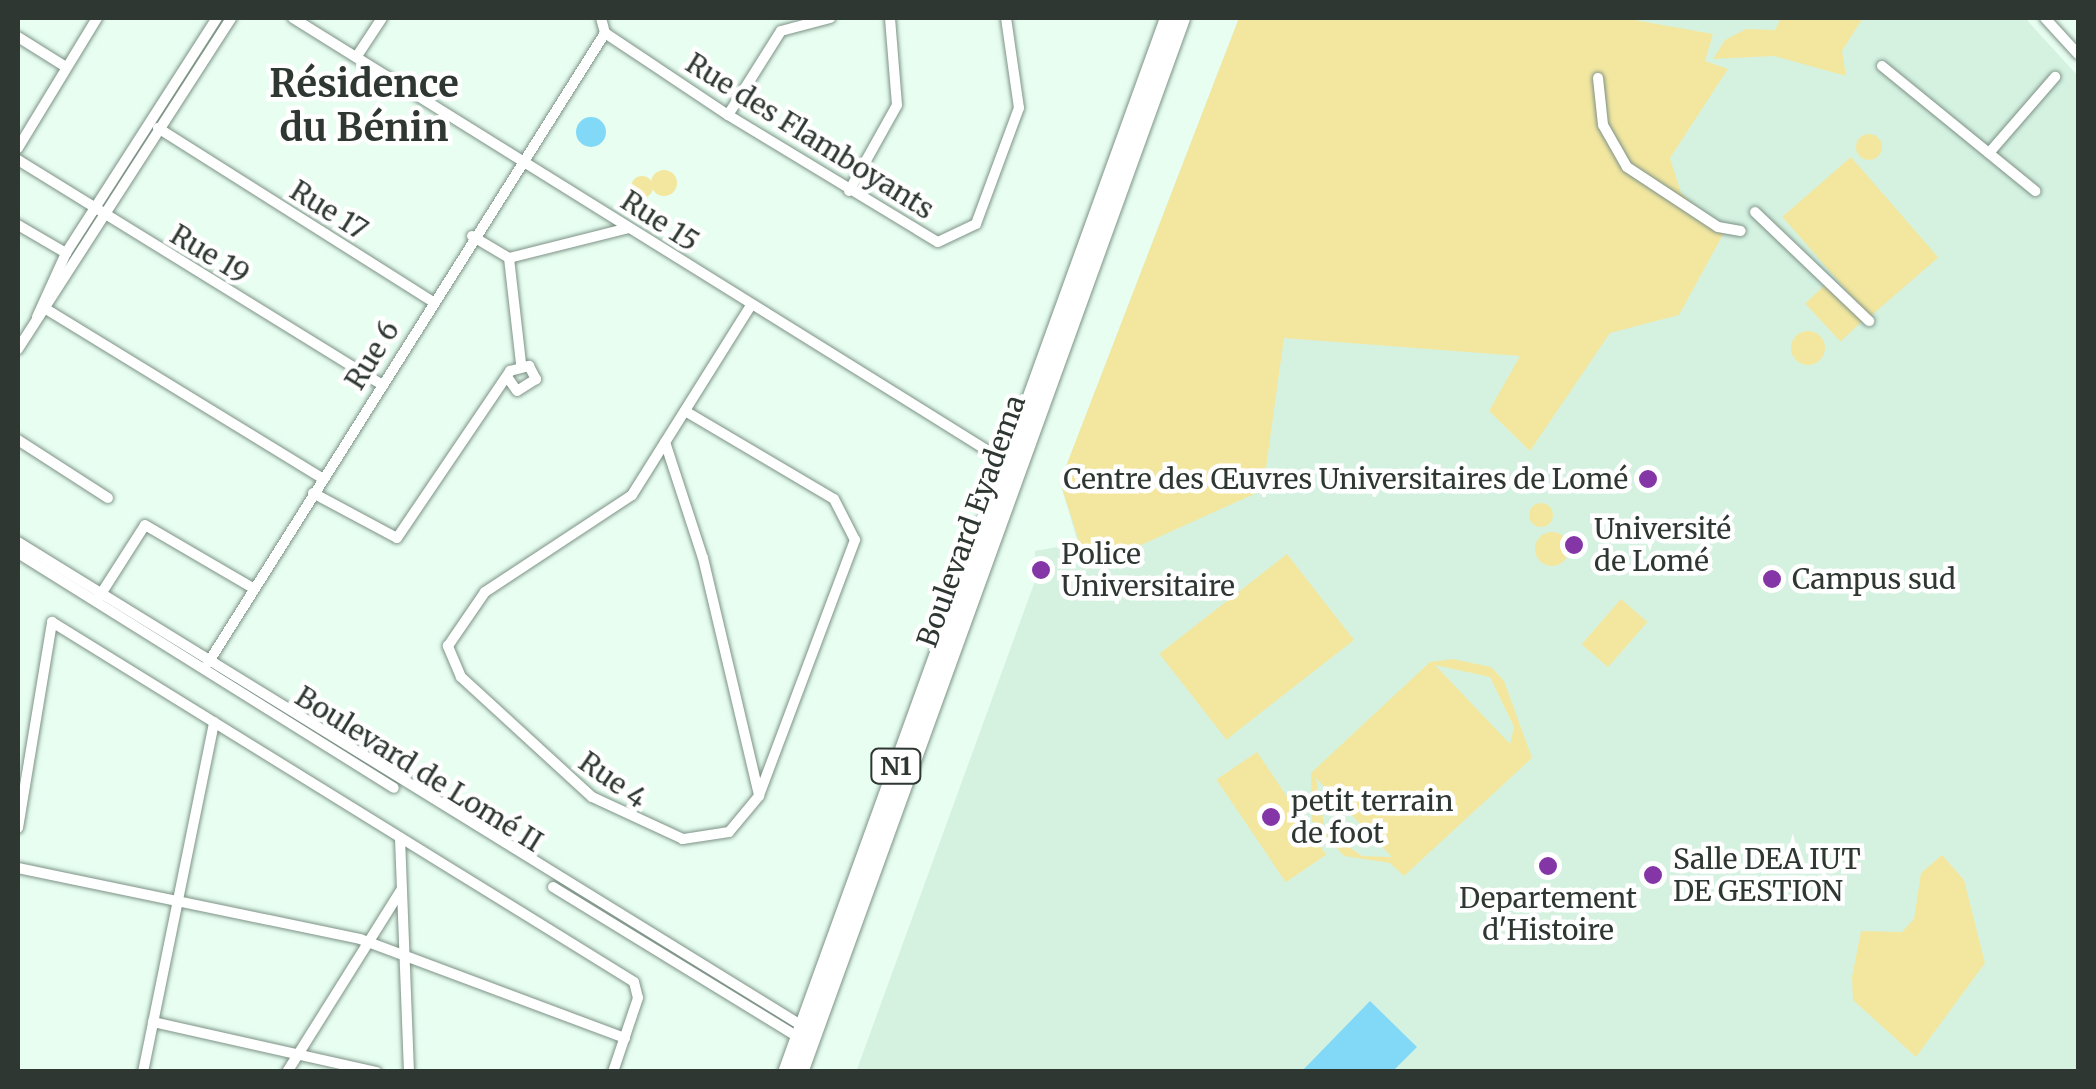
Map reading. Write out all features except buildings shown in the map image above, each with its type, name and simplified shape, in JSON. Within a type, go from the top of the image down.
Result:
[{"type":"highway","name":"N1","points":[[1010,466],[1167,18]]},
{"type":"highway","name":"Boulevard Eyadema","points":[[800,1072],[806,1035],[1010,466],[1182,18]]},
{"type":"highway","name":"N1","points":[[785,1072],[806,1035]]},
{"type":"street","points":[[18,148],[96,18]]},
{"type":"street","points":[[37,318],[36,303],[216,18]]},
{"type":"street","points":[[18,349],[37,318],[49,311],[232,18]]},
{"type":"street","name":"Rue 15","points":[[293,18],[1010,466]]},
{"type":"street","points":[[357,56],[382,18]]},
{"type":"street","points":[[600,18],[605,33]]},
{"type":"street","points":[[728,115],[781,31],[830,18]]},
{"type":"street","points":[[848,191],[897,105],[890,18]]},
{"type":"street","name":"Rue des Flamboyants","points":[[605,33],[848,191],[938,242],[968,233],[1021,97],[1006,18]]},
{"type":"street","points":[[2046,18],[2078,54]]},
{"type":"street","name":"Rue 6","points":[[208,664],[259,574],[520,158],[605,33]]},
{"type":"street","points":[[18,37],[66,67]]},
{"type":"street","points":[[1882,66],[2035,191]]},
{"type":"street","points":[[1989,153],[2055,76]]},
{"type":"street","points":[[1598,78],[1603,125],[1627,167],[1718,227],[1741,231]]},
{"type":"street","name":"Rue 17","points":[[152,123],[432,302]]},
{"type":"street","name":"Rue 19","points":[[18,160],[380,384]]},
{"type":"street","points":[[1755,212],[1868,321]]},
{"type":"street","points":[[18,225],[66,254]]},
{"type":"street","points":[[472,236],[509,258],[628,228]]},
{"type":"street","points":[[312,493],[397,538],[521,364],[509,258]]},
{"type":"street","points":[[36,303],[322,478]]},
{"type":"street","name":"Rue 4","points":[[685,411],[834,500],[852,525],[854,540],[759,796],[739,826],[717,836],[644,829],[592,798],[453,666],[448,646],[470,604],[618,509],[750,307]]},
{"type":"street","points":[[508,378],[517,391],[533,387],[534,371],[521,364]]},
{"type":"street","points":[[18,440],[108,498]]},
{"type":"street","points":[[664,442],[703,558],[759,796]]},
{"type":"street","points":[[98,598],[145,525],[251,587]]},
{"type":"street","name":"Boulevard de Lomé II","points":[[18,542],[98,598],[806,1035]]},
{"type":"street","name":"Boulevard de Lomé II","points":[[18,554],[208,664],[806,1035]]},
{"type":"street","points":[[18,828],[52,622],[634,982],[625,1038],[613,1072]]},
{"type":"street","points":[[143,1072],[214,722]]},
{"type":"street","points":[[400,838],[410,1072]]},
{"type":"street","points":[[18,868],[181,895],[368,942],[625,1038]]},
{"type":"street","points":[[287,1072],[402,888]]},
{"type":"street","points":[[153,1022],[376,1072]]},
{"type":"shaded area","name":"Université de Lomé","points":[[1239,18],[2025,18],[2078,76],[2078,1071],[856,1072],[1035,581],[1035,551],[1078,543],[1060,482]]},
{"type":"shaded area","points":[[1239,18],[1623,18],[1713,34],[1705,61],[1728,69],[1670,158],[1681,193],[1725,231],[1679,315],[1610,333],[1530,451],[1489,411],[1520,356],[1284,338],[1263,490],[1088,569],[1060,482]]},
{"type":"shaded area","points":[[1781,18],[1863,18],[1842,51],[1846,76],[1774,56],[1713,59],[1725,40],[1746,29],[1775,30]]},
{"type":"shaded area","points":[[1869,134],[1878,138],[1882,147],[1878,156],[1869,160],[1860,156],[1856,147],[1860,138]]},
{"type":"shaded area","points":[[1851,157],[1938,257],[1870,317],[1782,217]]},
{"type":"shaded area","points":[[664,170],[673,174],[677,183],[673,192],[664,196],[655,192],[651,183],[655,174]]},
{"type":"shaded area","points":[[642,176],[650,179],[650,195],[642,198],[634,195],[631,187],[634,179]]},
{"type":"shaded area","points":[[1827,283],[1862,321],[1841,341],[1805,303]]},
{"type":"shaded area","points":[[1808,331],[1820,336],[1825,348],[1820,360],[1808,365],[1796,360],[1791,348],[1796,336]]},
{"type":"shaded area","points":[[1541,503],[1553,515],[1541,527],[1529,515]]},
{"type":"shaded area","points":[[1552,532],[1564,537],[1569,549],[1564,561],[1552,566],[1540,561],[1535,549],[1540,537]]},
{"type":"shaded area","points":[[1287,554],[1354,640],[1226,740],[1159,654]]},
{"type":"shaded area","points":[[1621,599],[1647,622],[1608,667],[1582,644]]},
{"type":"shaded area","points":[[1453,659],[1491,667],[1504,681],[1532,758],[1404,876],[1390,863],[1344,856],[1312,821],[1311,773],[1430,662]],"holes":[[[1435,665],[1490,677],[1514,727],[1510,744]],[[1316,778],[1391,856],[1391,857],[1362,856],[1325,830]]]},
{"type":"shaded area","name":"petit terrain de foot","points":[[1257,752],[1326,855],[1286,882],[1216,779]]},
{"type":"shaded area","points":[[1942,855],[1964,880],[1985,963],[1916,1057],[1853,1000],[1852,977],[1861,931],[1902,932],[1914,919],[1921,873]]},
{"type":"water","points":[[591,117],[605,126],[606,132],[597,146],[591,147],[577,138],[576,132],[585,118]]},
{"type":"water","points":[[1370,1001],[1417,1047],[1393,1071],[1302,1071]]},
{"type":"place","name":"Centre des Œuvres Universitaires de Lomé","points":[[1648,479]]},
{"type":"place","name":"Université de Lomé","points":[[1574,545]]},
{"type":"place","name":"Police Universitaire","points":[[1041,570]]},
{"type":"place","name":"Campus sud","points":[[1772,579]]},
{"type":"place","name":"petit terrain de foot","points":[[1271,817]]},
{"type":"place","name":"Departement d'Histoire","points":[[1548,866]]},
{"type":"place","name":"Salle DEA IUT DE GESTION","points":[[1653,875]]},
{"type":"district","name":"Résidence du Bénin","points":[[364,106]]}]
